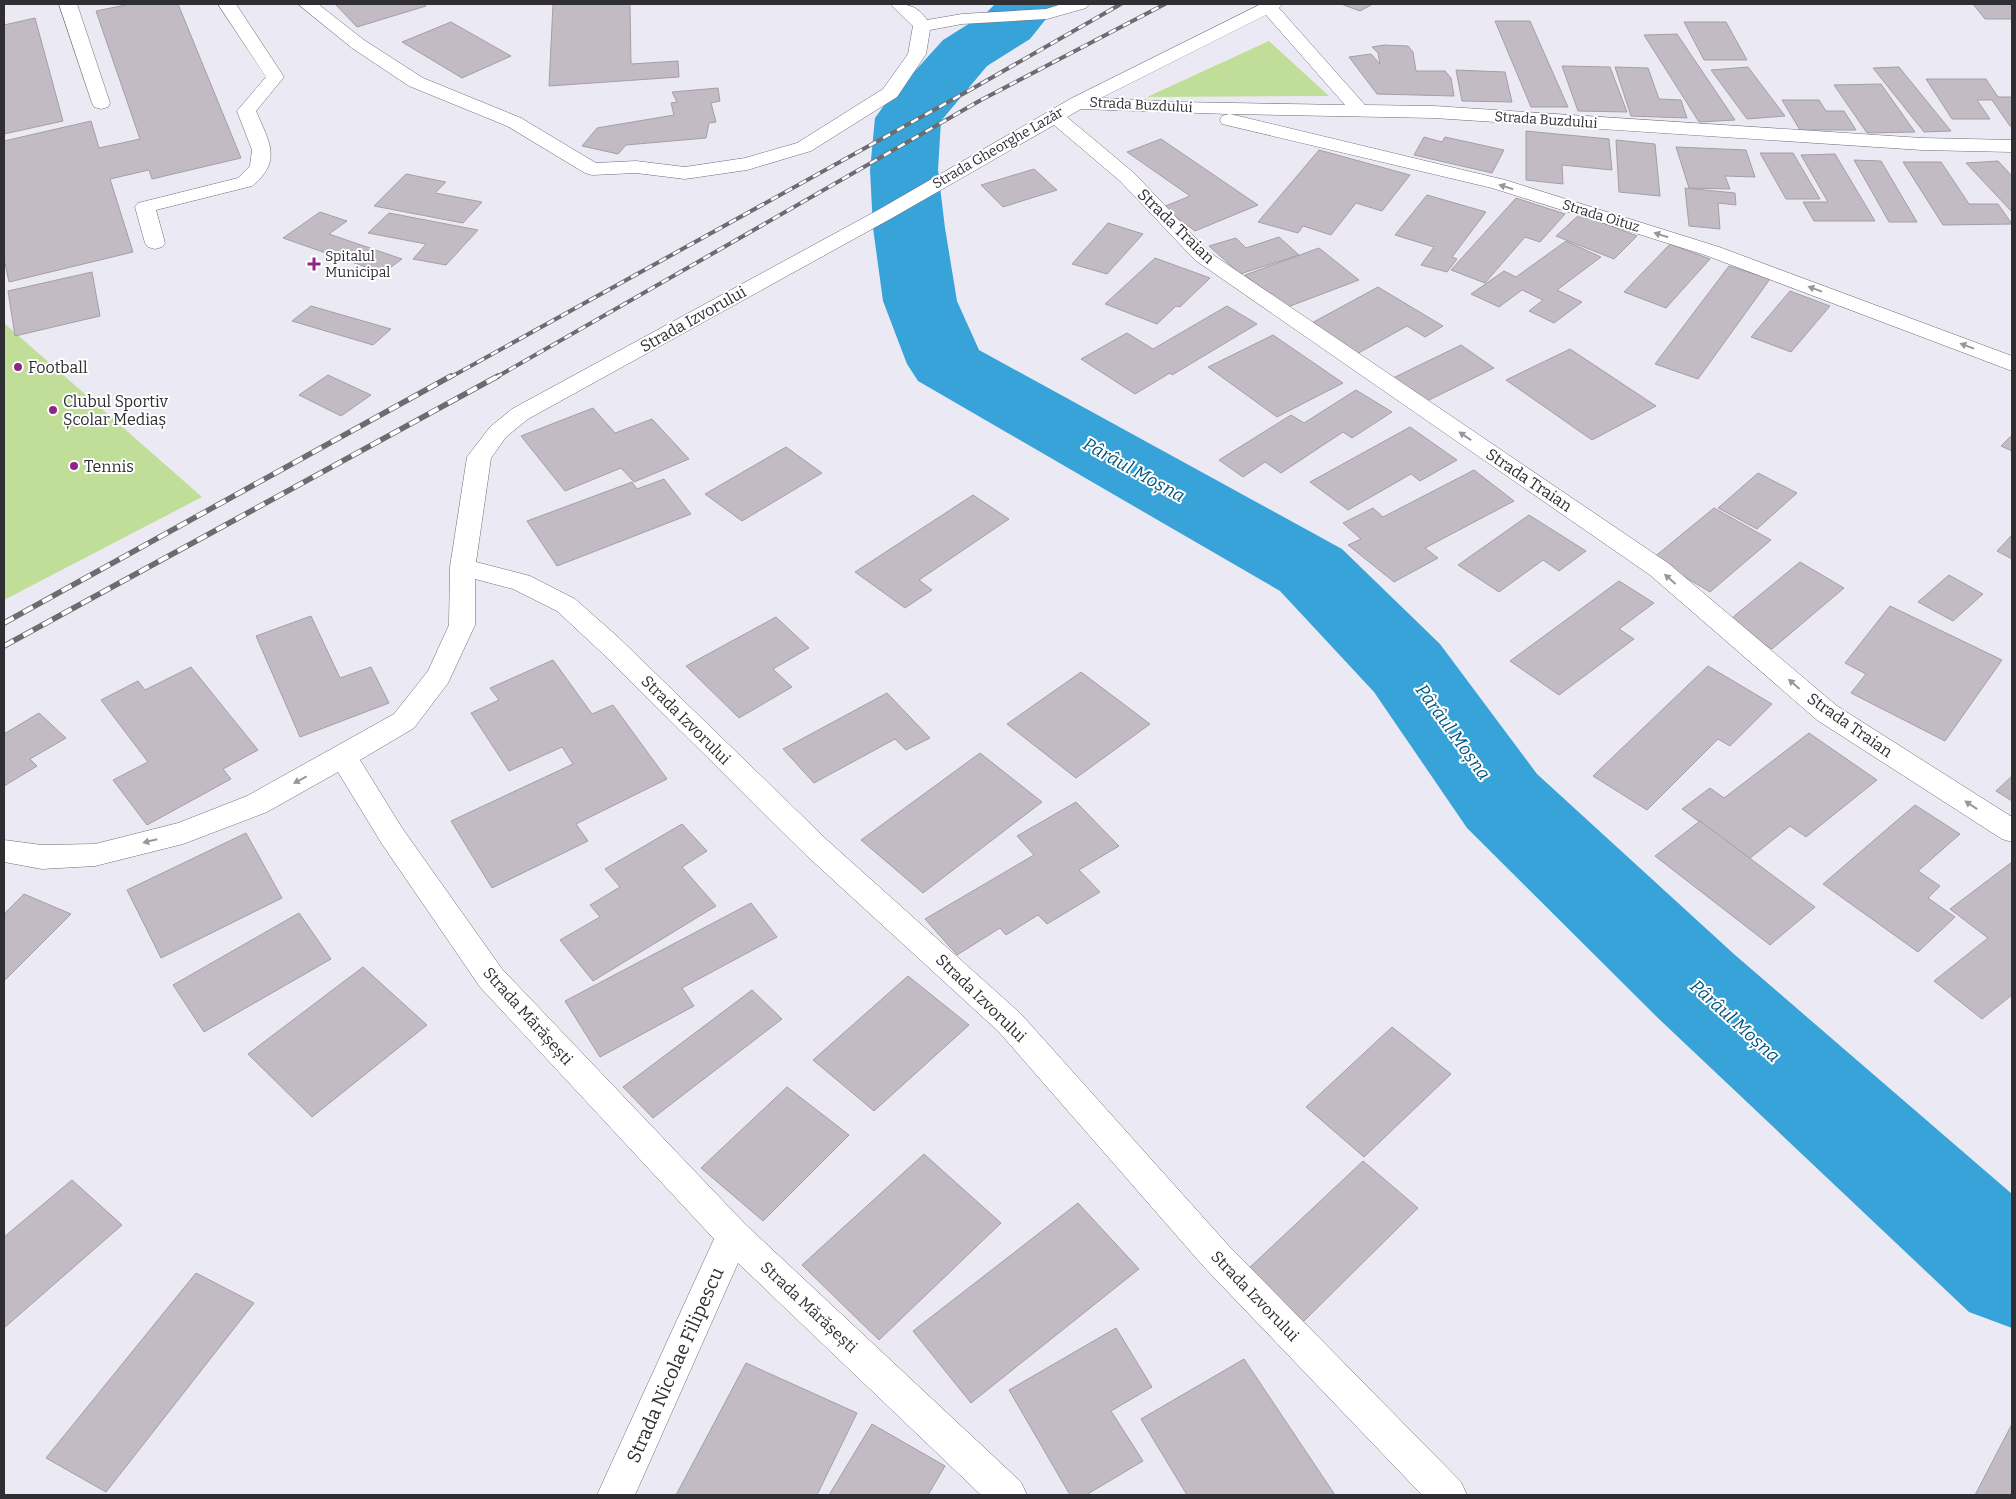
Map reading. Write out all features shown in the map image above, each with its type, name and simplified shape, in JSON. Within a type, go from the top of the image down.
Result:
[{"type":"street","points":[[68,4],[101,103]]},
{"type":"street","points":[[155,243],[145,207],[245,182],[256,174],[262,164],[262,154],[246,111],[275,78],[227,4]]},
{"type":"street","points":[[307,4],[358,44],[416,82],[514,122],[592,169],[636,167],[684,172],[747,164],[804,147],[890,93],[917,54],[922,26],[916,17],[899,4]]},
{"type":"street","points":[[922,26],[996,16],[1047,14],[1080,4]]},
{"type":"street","points":[[1271,5],[1360,111]]},
{"type":"street","name":"Strada Gheorghe Lazăr","points":[[885,214],[944,178],[1079,102],[1271,5]]},
{"type":"street","name":"Strada Buzdului","points":[[1079,102],[1178,108],[1434,112],[1922,144],[2012,146]]},
{"type":"street","name":"Strada Oituz","points":[[1178,108],[1498,184],[1712,251],[2012,364]]},
{"type":"street","name":"Strada Traian","points":[[1055,116],[1127,177],[1202,256],[1659,568],[1827,713],[2012,831]]},
{"type":"street","name":"Strada Izvorului","points":[[343,757],[404,721],[439,676],[462,626],[463,567],[479,457],[498,432],[520,414],[885,214]]},
{"type":"street","name":"Strada Izvorului","points":[[463,567],[521,582],[566,605],[609,644],[816,848],[1010,1023],[1216,1256],[1448,1495]]},
{"type":"street","points":[[4,851],[42,857],[95,855],[183,833],[257,804],[343,757]]},
{"type":"street","name":"Strada Mărășești","points":[[343,757],[392,836],[492,978],[733,1235],[1008,1495]]},
{"type":"street","name":"Strada Nicolae Filipescu","points":[[616,1495],[733,1235]]},
{"type":"green space","points":[[1269,41],[1329,96],[1147,97]]},
{"type":"green space","name":"Clubul Sportiv Școlar Mediaș","points":[[4,323],[202,497],[4,600]]},
{"type":"building","points":[[130,4],[178,4],[241,158],[152,179],[149,170],[110,179],[133,252],[9,282],[4,259],[4,141],[91,121],[99,148],[140,139],[96,11]]},
{"type":"building","points":[[335,4],[424,4],[426,6],[357,27]]},
{"type":"building","points":[[553,4],[630,4],[631,64],[678,61],[679,77],[549,86]]},
{"type":"building","points":[[1341,4],[1373,4],[1360,11]]},
{"type":"building","points":[[1973,4],[2012,4],[2012,19],[1985,19]]},
{"type":"building","points":[[35,18],[63,121],[4,134],[4,25]]},
{"type":"building","points":[[1495,21],[1530,21],[1568,107],[1531,107]]},
{"type":"building","points":[[451,22],[511,56],[462,78],[402,42]]},
{"type":"building","points":[[1684,22],[1726,22],[1747,60],[1704,60]]},
{"type":"building","points":[[1677,34],[1735,120],[1699,122],[1644,35]]},
{"type":"building","points":[[1384,45],[1408,46],[1413,52],[1416,71],[1445,71],[1451,78],[1454,96],[1377,94],[1349,57],[1371,54],[1380,64],[1378,53],[1372,47]]},
{"type":"building","points":[[1562,66],[1610,67],[1627,112],[1578,111]]},
{"type":"building","points":[[1615,67],[1648,68],[1659,99],[1681,100],[1687,118],[1631,116]]},
{"type":"building","points":[[1748,67],[1785,116],[1747,119],[1711,70]]},
{"type":"building","points":[[1899,67],[1951,131],[1924,132],[1873,68]]},
{"type":"building","points":[[1456,70],[1505,72],[1512,102],[1462,101]]},
{"type":"building","points":[[1926,79],[1986,79],[1998,97],[2012,97],[2012,126],[2010,126],[1992,100],[1977,100],[1990,119],[1952,119]]},
{"type":"building","points":[[1881,84],[1915,132],[1867,133],[1834,85]]},
{"type":"building","points":[[718,88],[720,101],[711,103],[716,122],[709,123],[706,138],[626,145],[618,154],[582,146],[597,128],[674,115],[671,103],[677,102],[672,92]]},
{"type":"building","points":[[1782,100],[1819,100],[1826,111],[1844,111],[1856,130],[1800,130]]},
{"type":"building","points":[[1526,131],[1609,139],[1612,170],[1562,165],[1563,184],[1526,180]]},
{"type":"building","points":[[1424,137],[1442,142],[1445,137],[1504,150],[1492,173],[1414,155]]},
{"type":"building","points":[[1161,139],[1258,205],[1195,231],[1163,207],[1190,196],[1127,152]]},
{"type":"building","points":[[1616,140],[1655,144],[1660,196],[1619,192]]},
{"type":"building","points":[[1676,147],[1746,150],[1755,177],[1725,176],[1730,189],[1689,188]]},
{"type":"building","points":[[1319,150],[1410,175],[1382,211],[1356,203],[1331,235],[1303,226],[1298,233],[1258,222]]},
{"type":"building","points":[[1760,153],[1793,153],[1820,199],[1786,199]]},
{"type":"building","points":[[1835,154],[1875,221],[1814,221],[1803,202],[1828,202],[1801,155]]},
{"type":"building","points":[[1854,160],[1881,161],[1917,222],[1889,222]]},
{"type":"building","points":[[1998,161],[2012,176],[2012,212],[1966,163]]},
{"type":"building","points":[[1903,162],[1941,162],[1969,204],[1998,204],[2012,224],[1943,225]]},
{"type":"building","points":[[1034,169],[1057,190],[1003,207],[981,185]]},
{"type":"building","points":[[406,174],[446,182],[435,193],[482,202],[463,223],[374,206]]},
{"type":"building","points":[[1685,188],[1735,193],[1736,205],[1718,203],[1720,229],[1689,226]]},
{"type":"building","points":[[1427,195],[1486,212],[1452,257],[1457,259],[1447,272],[1421,265],[1434,247],[1395,235]]},
{"type":"building","points":[[1516,198],[1565,214],[1540,242],[1525,237],[1485,283],[1451,270]]},
{"type":"building","points":[[320,212],[347,221],[329,234],[402,259],[383,273],[283,238]]},
{"type":"building","points":[[389,213],[478,230],[446,265],[413,259],[426,244],[368,233]]},
{"type":"building","points":[[1580,214],[1637,236],[1614,259],[1556,236]]},
{"type":"building","points":[[1108,223],[1143,234],[1107,274],[1072,264]]},
{"type":"building","points":[[1279,237],[1299,255],[1240,274],[1209,246],[1236,238],[1246,248]]},
{"type":"building","points":[[1566,241],[1601,257],[1557,290],[1582,302],[1554,323],[1529,311],[1543,300],[1522,290],[1499,307],[1471,294],[1504,271],[1516,277]]},
{"type":"building","points":[[1670,244],[1710,259],[1666,308],[1624,292]]},
{"type":"building","points":[[1319,248],[1359,280],[1285,308],[1245,275]]},
{"type":"building","points":[[1155,258],[1210,278],[1180,307],[1176,306],[1157,324],[1105,304]]},
{"type":"building","points":[[1729,266],[1770,279],[1698,379],[1655,364]]},
{"type":"building","points":[[92,272],[100,316],[15,336],[8,291]]},
{"type":"building","points":[[1378,287],[1443,326],[1425,337],[1407,326],[1355,355],[1308,325]]},
{"type":"building","points":[[1790,291],[1830,306],[1791,352],[1751,337]]},
{"type":"building","points":[[311,306],[391,329],[373,345],[292,321]]},
{"type":"building","points":[[1227,306],[1257,324],[1172,375],[1170,373],[1135,394],[1081,359],[1127,333],[1153,349]]},
{"type":"building","points":[[1273,335],[1343,383],[1277,417],[1208,367]]},
{"type":"building","points":[[1461,345],[1494,368],[1425,402],[1393,378]]},
{"type":"building","points":[[1570,349],[1656,406],[1592,440],[1506,380]]},
{"type":"building","points":[[328,375],[371,395],[341,416],[299,395]]},
{"type":"building","points":[[1356,390],[1392,412],[1352,438],[1343,432],[1281,473],[1265,462],[1243,477],[1219,460],[1291,415],[1304,423]]},
{"type":"building","points":[[593,408],[615,433],[652,419],[689,459],[634,482],[621,468],[565,491],[521,436]]},
{"type":"building","points":[[1410,427],[1457,460],[1420,481],[1411,474],[1348,510],[1310,482]]},
{"type":"building","points":[[2012,435],[2012,451],[2001,446]]},
{"type":"building","points":[[786,447],[822,473],[742,521],[705,494]]},
{"type":"building","points":[[1474,470],[1514,501],[1425,548],[1438,558],[1394,582],[1348,545],[1361,539],[1343,523],[1373,508],[1383,517]]},
{"type":"building","points":[[1758,473],[1797,493],[1757,529],[1718,508]]},
{"type":"building","points":[[664,479],[691,514],[557,566],[527,521],[632,482],[637,489]]},
{"type":"building","points":[[973,495],[1009,519],[919,580],[932,590],[905,608],[855,572]]},
{"type":"building","points":[[1714,508],[1771,540],[1710,592],[1653,558]]},
{"type":"building","points":[[1529,515],[1586,551],[1559,571],[1543,560],[1499,592],[1458,565]]},
{"type":"building","points":[[2012,535],[2012,559],[1997,551]]},
{"type":"building","points":[[1800,562],[1844,588],[1772,649],[1727,622]]},
{"type":"building","points":[[1949,575],[1983,594],[1953,621],[1918,602]]},
{"type":"building","points":[[1619,581],[1654,603],[1619,629],[1634,639],[1559,695],[1510,661]]},
{"type":"building","points":[[1890,606],[2002,660],[1945,741],[1851,693],[1866,674],[1845,663]]},
{"type":"building","points":[[311,616],[340,678],[371,667],[389,703],[300,737],[256,636]]},
{"type":"building","points":[[776,617],[809,648],[773,669],[792,687],[739,718],[686,666]]},
{"type":"building","points":[[553,660],[592,714],[613,705],[667,779],[576,824],[588,841],[492,888],[451,821],[573,764],[562,747],[509,771],[471,713],[499,700],[490,688]]},
{"type":"building","points":[[1708,666],[1772,704],[1730,746],[1718,739],[1647,810],[1593,776]]},
{"type":"building","points":[[191,667],[258,750],[223,769],[231,779],[147,825],[113,780],[148,762],[101,700],[138,681],[145,690]]},
{"type":"building","points":[[1081,672],[1150,724],[1076,778],[1007,724]]},
{"type":"building","points":[[887,693],[930,738],[906,750],[895,739],[814,783],[783,749]]},
{"type":"building","points":[[39,713],[66,738],[30,759],[37,766],[4,786],[4,734]]},
{"type":"building","points":[[1809,733],[1877,780],[1806,837],[1790,826],[1749,859],[1682,809],[1710,788],[1724,798]]},
{"type":"building","points":[[980,753],[1042,802],[923,893],[861,840]]},
{"type":"building","points":[[2012,776],[2012,801],[1996,791]]},
{"type":"building","points":[[1076,802],[1119,846],[1079,870],[1100,892],[1047,924],[1038,915],[1006,935],[1000,928],[957,955],[925,919],[1034,855],[1017,836]]},
{"type":"building","points":[[1915,805],[1960,834],[1918,871],[1940,886],[1928,898],[1955,917],[1918,952],[1823,884]]},
{"type":"building","points":[[1700,821],[1815,907],[1770,945],[1655,856]]},
{"type":"building","points":[[682,824],[707,851],[682,867],[716,906],[593,981],[560,940],[600,917],[590,905],[620,887],[605,869]]},
{"type":"building","points":[[246,833],[282,898],[161,958],[127,890]]},
{"type":"building","points":[[2012,862],[2012,995],[1982,1019],[1934,981],[1988,938],[1950,909]]},
{"type":"building","points":[[24,894],[71,914],[4,981],[4,914]]},
{"type":"building","points":[[751,903],[777,937],[682,988],[694,1006],[600,1057],[565,1001]]},
{"type":"building","points":[[299,913],[331,959],[204,1032],[173,985]]},
{"type":"building","points":[[363,967],[427,1025],[312,1117],[248,1054]]},
{"type":"building","points":[[908,976],[969,1025],[874,1111],[813,1060]]},
{"type":"building","points":[[752,990],[782,1019],[653,1118],[623,1087]]},
{"type":"building","points":[[1392,1027],[1451,1074],[1364,1157],[1306,1107]]},
{"type":"building","points":[[787,1087],[849,1135],[763,1221],[701,1168]]},
{"type":"building","points":[[924,1154],[1001,1223],[879,1340],[802,1265]]},
{"type":"building","points":[[1363,1161],[1418,1208],[1303,1322],[1247,1270]]},
{"type":"building","points":[[72,1180],[122,1225],[4,1328],[4,1237]]},
{"type":"building","points":[[1078,1203],[1139,1269],[971,1403],[913,1331]]},
{"type":"building","points":[[196,1273],[254,1303],[106,1492],[46,1458]]},
{"type":"building","points":[[1116,1328],[1152,1387],[1111,1411],[1143,1461],[1086,1495],[1070,1495],[1009,1390]]},
{"type":"building","points":[[1244,1359],[1335,1495],[1187,1495],[1141,1419]]},
{"type":"building","points":[[746,1363],[857,1413],[817,1495],[676,1495]]},
{"type":"building","points":[[872,1424],[945,1466],[928,1495],[829,1495]]},
{"type":"building","points":[[2012,1424],[2012,1495],[1975,1495]]},
{"type":"waterway","name":"Pârâul Moșna","points":[[1028,4],[1008,26],[965,53],[908,118],[904,170],[909,228],[920,301],[946,364],[1311,570],[1407,668],[1502,801],[1697,987],[2012,1271]]},
{"type":"railway","points":[[449,378],[970,90],[1121,4]]},
{"type":"railway","points":[[495,378],[981,100],[1165,4]]},
{"type":"railway","points":[[4,623],[451,376]]},
{"type":"railway","points":[[4,646],[498,376]]},
{"type":"place","name":"Spitalul Municipal","points":[[314,264]]},
{"type":"place","name":"Football","points":[[18,367]]},
{"type":"place","name":"Clubul Sportiv Școlar Mediaș","points":[[53,410]]},
{"type":"place","name":"Tennis","points":[[74,466]]}]
